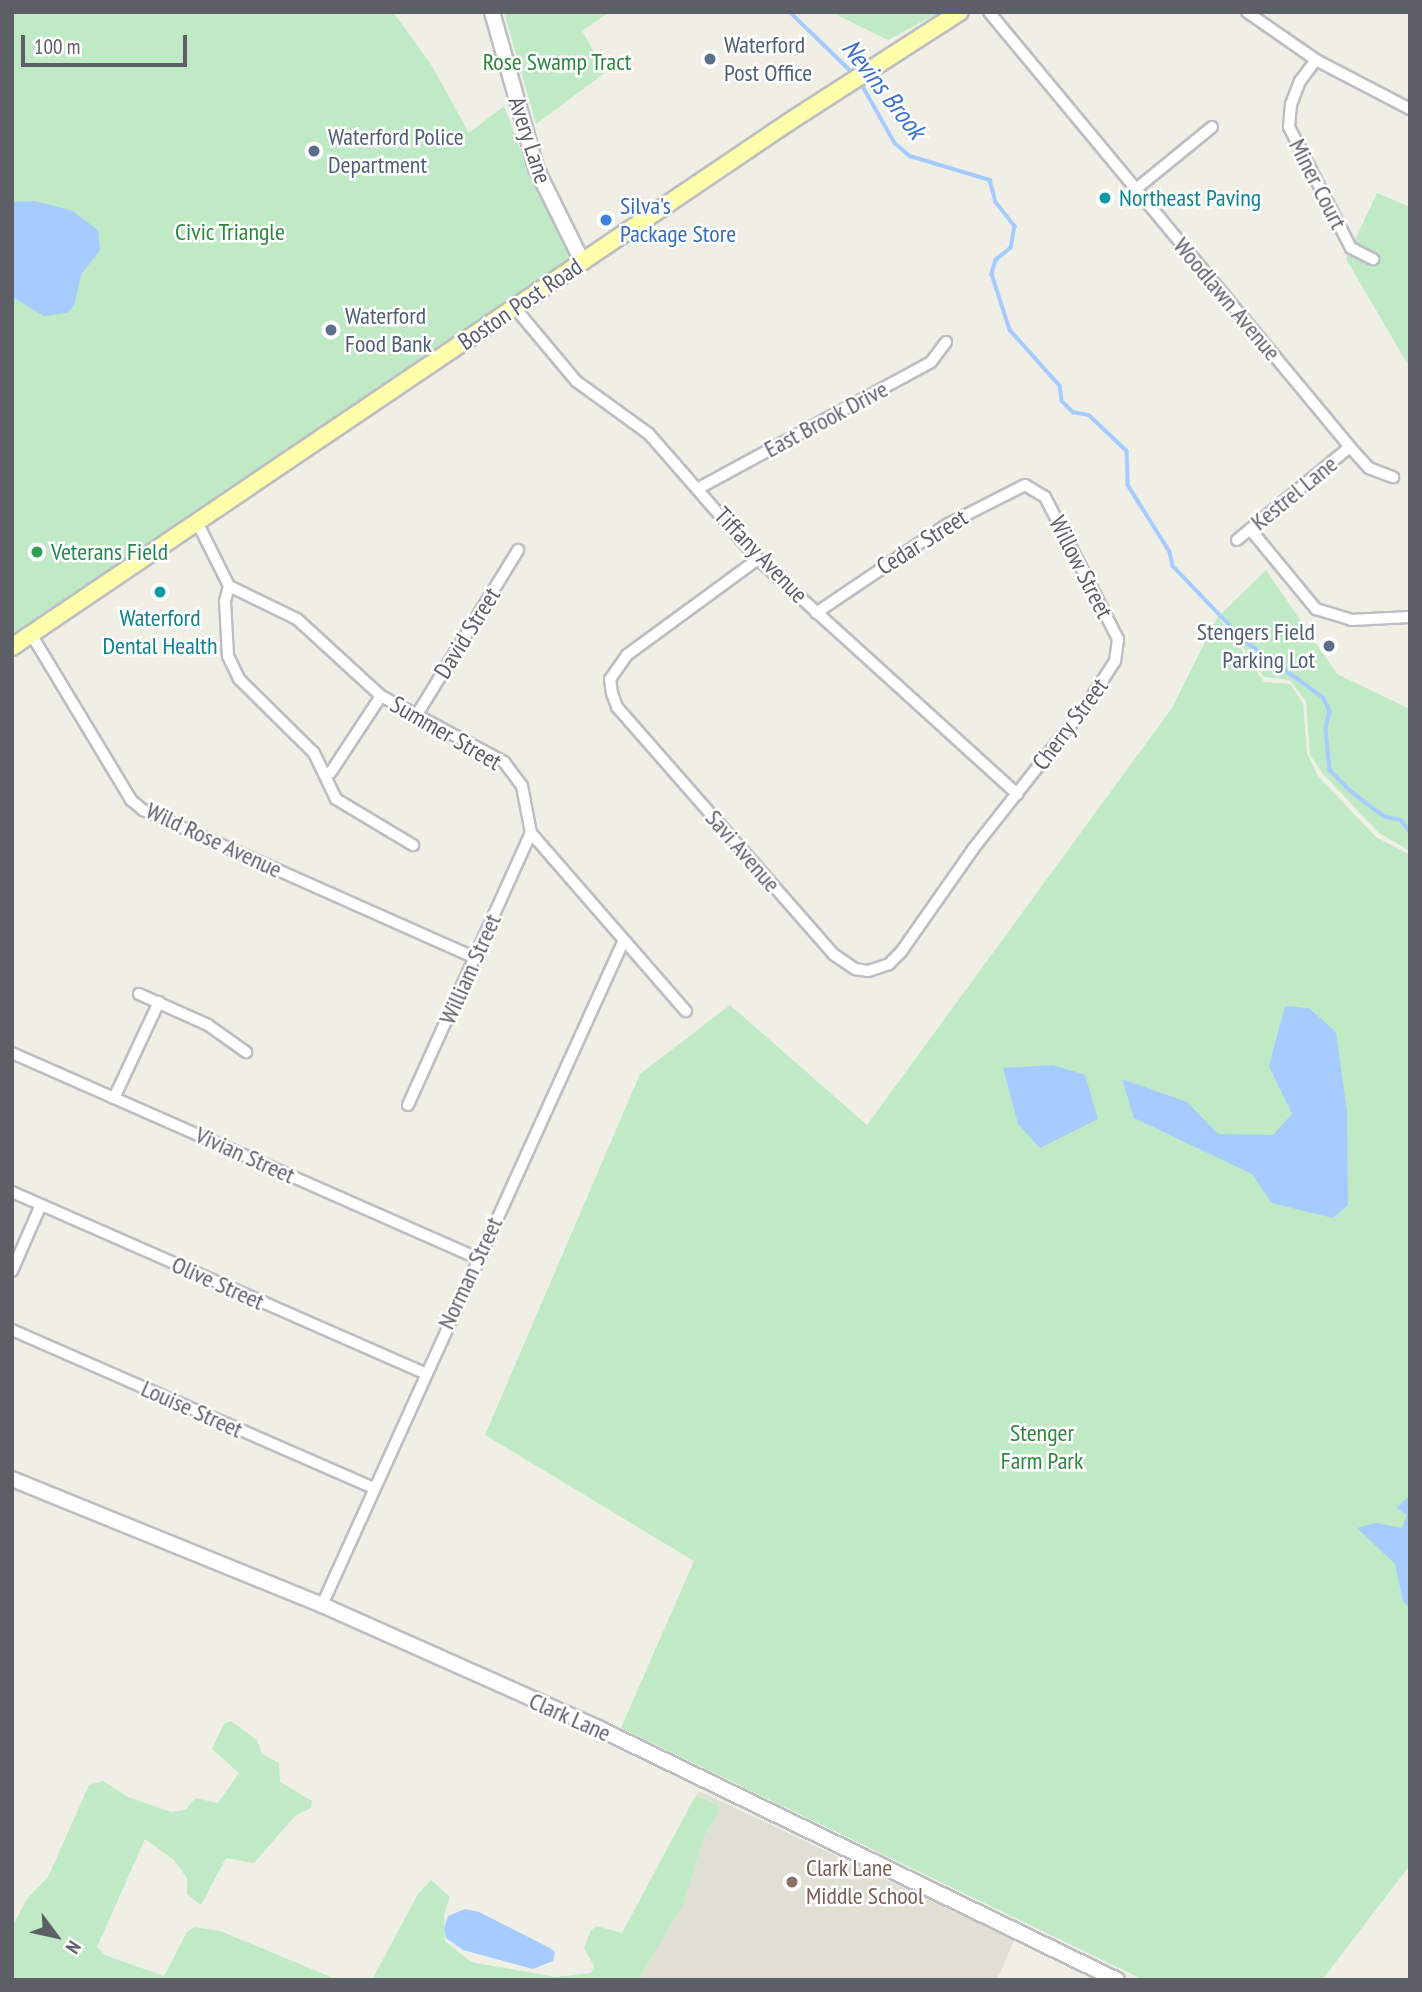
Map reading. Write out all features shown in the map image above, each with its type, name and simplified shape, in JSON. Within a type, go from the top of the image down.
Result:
[{"type":"main road","name":"Avery Lane","points":[[492,12],[536,168],[582,261]]},
{"type":"main road","name":"Boston Post Road","points":[[12,647],[582,261],[960,12]]},
{"type":"main road","name":"Clark Lane","points":[[12,1479],[322,1605],[598,1728],[1117,1980]]},
{"type":"street","name":"Woodlawn Avenue","points":[[989,12],[1350,447],[1369,468],[1393,477]]},
{"type":"street","points":[[1247,12],[1316,60],[1410,109]]},
{"type":"street","name":"Miner Court","points":[[1316,60],[1295,92],[1289,127],[1351,248],[1373,259]]},
{"type":"street","points":[[1136,189],[1212,127]]},
{"type":"street","name":"Tiffany Avenue","points":[[515,308],[559,365],[649,434],[699,488],[758,559],[1017,794]]},
{"type":"street","name":"East Brook Drive","points":[[699,488],[931,362],[946,342]]},
{"type":"street","name":"Kestrel Lane","points":[[1237,540],[1350,447]]},
{"type":"street","name":"Cedar Street","points":[[816,613],[948,524],[1015,486],[1034,486]]},
{"type":"street","name":"Willow Street","points":[[1034,486],[1045,497],[1118,639],[1118,651]]},
{"type":"street","points":[[197,522],[229,586],[225,601],[233,670],[266,709],[307,745],[336,799],[413,845]]},
{"type":"street","points":[[1250,529],[1316,609],[1351,620],[1410,617]]},
{"type":"street","name":"David Street","points":[[416,716],[518,550]]},
{"type":"street","name":"Savi Avenue","points":[[758,559],[627,656],[610,679],[612,693],[617,707],[833,954],[855,969],[868,971],[889,964],[1017,794]]},
{"type":"street","name":"Summer Street","points":[[229,586],[297,619],[381,696],[504,762],[522,786],[531,833],[622,942],[686,1011]]},
{"type":"street","name":"Wild Rose Avenue","points":[[31,634],[131,800],[143,810],[475,958]]},
{"type":"street","name":"Cherry Street","points":[[1017,794],[1086,706],[1118,651]]},
{"type":"street","points":[[324,774],[331,772],[381,696]]},
{"type":"street","name":"William Street","points":[[408,1105],[531,833]]},
{"type":"street","name":"Norman Street","points":[[322,1605],[372,1487],[622,942]]},
{"type":"street","points":[[139,994],[217,1030],[246,1052]]},
{"type":"street","points":[[114,1098],[159,1003]]},
{"type":"street","name":"Vivian Street","points":[[12,1053],[477,1258]]},
{"type":"street","name":"Olive Street","points":[[12,1192],[424,1373]]},
{"type":"street","points":[[12,1271],[41,1205]]},
{"type":"street","name":"Louise Street","points":[[12,1330],[372,1487]]},
{"type":"shaded area","name":"Clark Lane Middle School","points":[[699,1791],[1014,1940],[997,1980],[638,1980],[684,1903],[704,1837],[718,1814],[720,1806],[697,1795]]},
{"type":"green space","name":"Civic Triangle","points":[[12,12],[393,12],[432,66],[469,133],[504,106],[533,183],[582,261],[12,634]]},
{"type":"green space","name":"Rose Swamp Tract","points":[[504,12],[609,12],[582,31],[606,72],[536,124]]},
{"type":"green space","points":[[831,12],[940,12],[888,40]]},
{"type":"green space","points":[[1377,193],[1410,207],[1410,368],[1346,259]]},
{"type":"green space","points":[[1266,570],[1337,674],[1410,709],[1410,851],[1379,833],[1324,775],[1310,755],[1306,702],[1290,680],[1264,677],[1220,615]]},
{"type":"green space","name":"Stenger Farm Park","points":[[1218,616],[1264,682],[1290,684],[1303,703],[1307,753],[1318,776],[1376,837],[1410,855],[1410,1865],[1322,1980],[1144,1980],[621,1728],[694,1561],[485,1435],[640,1074],[730,1005],[867,1125],[1172,708]]},
{"type":"green space","points":[[231,1721],[257,1740],[262,1754],[279,1763],[280,1782],[312,1801],[311,1808],[295,1816],[254,1863],[226,1858],[201,1905],[187,1894],[187,1878],[174,1860],[145,1839],[97,1947],[105,1955],[164,1976],[187,1932],[194,1927],[220,1931],[338,1980],[12,1980],[12,1927],[27,1899],[48,1877],[89,1785],[103,1781],[128,1797],[171,1812],[186,1810],[195,1798],[218,1803],[239,1773],[212,1749],[224,1724]]},
{"type":"green space","points":[[696,1795],[720,1806],[718,1814],[704,1837],[684,1903],[638,1980],[372,1980],[418,1894],[431,1880],[450,1897],[444,1915],[445,1941],[471,1962],[555,1977],[591,1973],[594,1966],[584,1948],[591,1930],[597,1926],[622,1933]]},
{"type":"water","points":[[34,201],[71,210],[98,230],[100,250],[81,275],[74,306],[67,313],[44,316],[12,297],[12,202]]},
{"type":"water","points":[[1285,1006],[1309,1008],[1336,1032],[1347,1111],[1348,1205],[1333,1218],[1272,1203],[1252,1174],[1134,1118],[1122,1079],[1187,1102],[1218,1134],[1273,1135],[1292,1114],[1269,1066]]},
{"type":"water","points":[[1053,1065],[1085,1075],[1098,1119],[1040,1148],[1018,1124],[1003,1068]]},
{"type":"water","points":[[1410,1498],[1410,1609],[1403,1601],[1395,1564],[1357,1528],[1376,1523],[1402,1528],[1407,1515],[1396,1508]]},
{"type":"water","points":[[465,1909],[479,1912],[550,1948],[555,1952],[553,1961],[533,1969],[463,1950],[446,1938],[444,1928],[448,1916]]},
{"type":"waterway","name":"Nevins Brook","points":[[790,12],[854,74]]},
{"type":"waterway","name":"Nevins Brook","points":[[861,83],[895,143],[910,156],[990,180],[996,202],[1015,226],[1011,248],[996,260],[992,274],[1010,330],[1060,386],[1062,401],[1073,412],[1089,415],[1127,451],[1128,485],[1170,552],[1173,566],[1245,641],[1323,697],[1330,711],[1326,728],[1330,770],[1353,793],[1384,816],[1401,820],[1410,831]]},
{"type":"place","name":"Waterford Post Office","points":[[710,59]]},
{"type":"place","name":"Waterford Police Department","points":[[314,151]]},
{"type":"place","name":"Northeast Paving","points":[[1105,198]]},
{"type":"place","name":"Silva's Package Store","points":[[606,220]]},
{"type":"place","name":"Waterford Food Bank","points":[[331,330]]},
{"type":"place","name":"Veterans Field","points":[[37,552]]},
{"type":"place","name":"Waterford Dental Health","points":[[160,592]]},
{"type":"place","name":"Stengers Field Parking Lot","points":[[1329,646]]},
{"type":"place","name":"Clark Lane Middle School","points":[[792,1882]]}]
